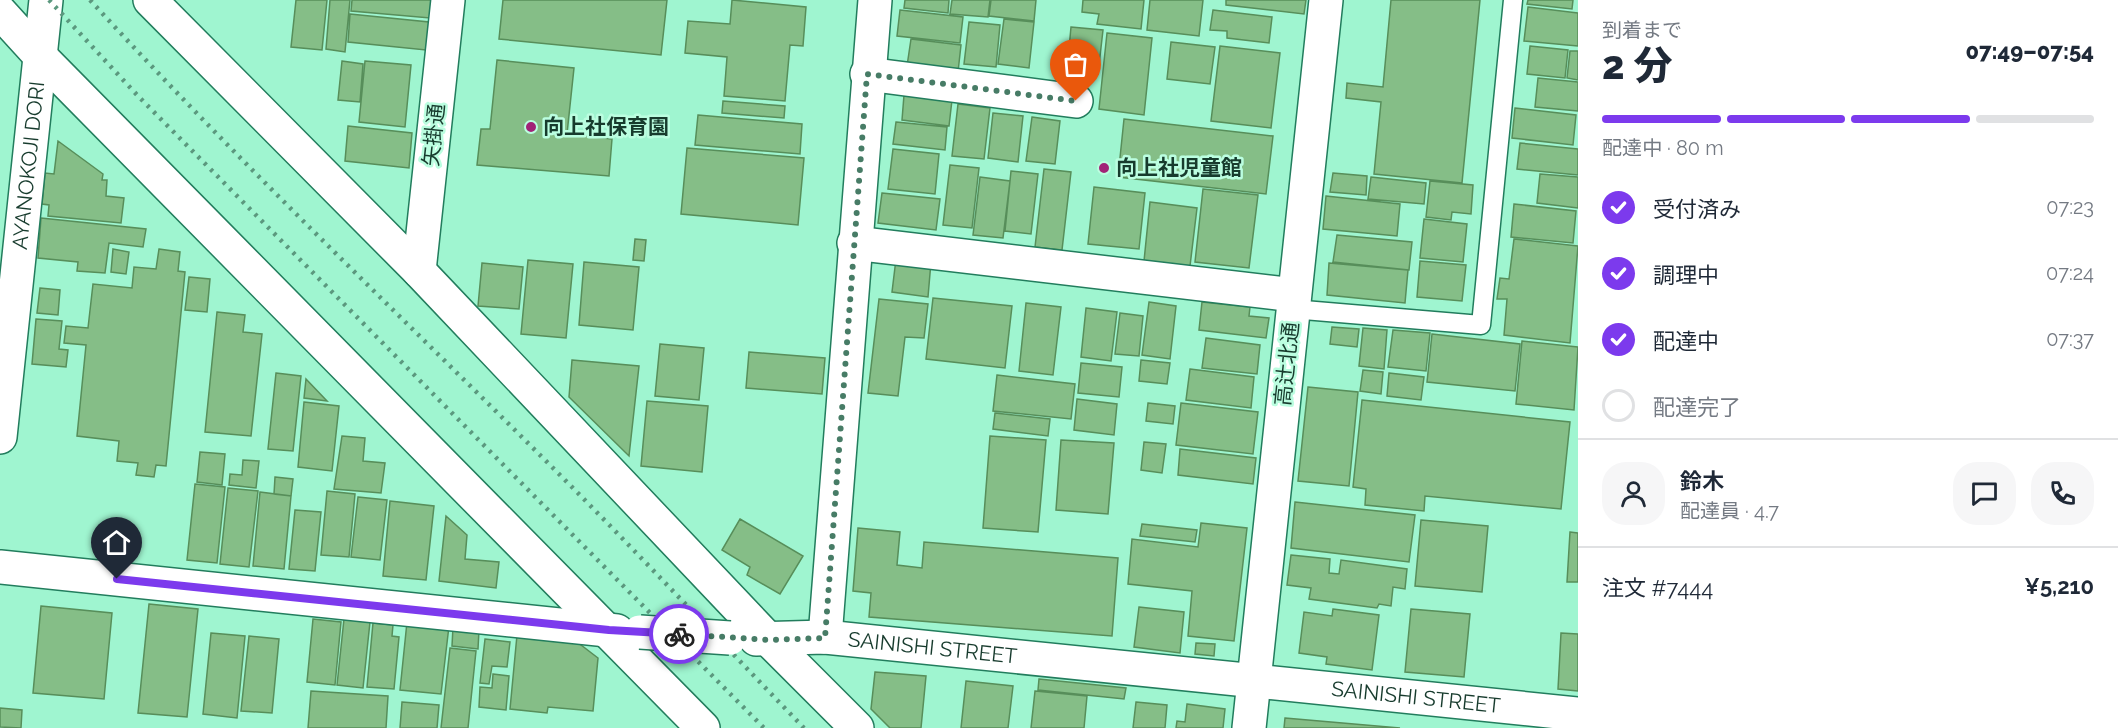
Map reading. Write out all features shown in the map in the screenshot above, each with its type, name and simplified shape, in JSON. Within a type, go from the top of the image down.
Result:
[{"type":"street","points":[[150,0],[419,271],[769,640],[857,728]]},
{"type":"street","name":"矢掛通","points":[[419,271],[448,0]]},
{"type":"street","points":[[825,638],[867,74],[875,0]]},
{"type":"street","name":"高辻北通","points":[[1249,728],[1326,0]]},
{"type":"street","name":"AYANOKOJI DORI","points":[[0,437],[6,309],[45,10]]},
{"type":"street","points":[[0,12],[40,56],[624,631],[703,728]]},
{"type":"street","points":[[867,74],[1076,101]]},
{"type":"street","points":[[854,243],[1293,302]]},
{"type":"street","name":"SAINISHI STREET","points":[[0,567],[624,631],[769,640],[825,638],[1578,714]]},
{"type":"lane","points":[[1293,302],[1481,325],[1513,0]]},
{"type":"building","points":[[296,0],[327,0],[322,50],[291,47]]},
{"type":"building","points":[[330,0],[350,0],[345,52],[326,49]]},
{"type":"building","points":[[352,0],[432,0],[430,18],[351,11]]},
{"type":"building","points":[[503,0],[667,0],[661,55],[499,39]]},
{"type":"building","points":[[732,0],[806,7],[803,46],[790,45],[785,101],[724,96],[727,57],[685,53],[688,21],[730,24]]},
{"type":"building","points":[[905,0],[949,0],[948,13],[904,8]]},
{"type":"building","points":[[952,0],[990,0],[988,17],[950,14]]},
{"type":"building","points":[[991,0],[1036,0],[1034,21],[989,16]]},
{"type":"building","points":[[1083,0],[1144,0],[1141,29],[1097,24],[1099,14],[1082,12]]},
{"type":"building","points":[[1150,0],[1203,0],[1199,36],[1147,30]]},
{"type":"building","points":[[1226,0],[1306,0],[1304,14],[1226,5]]},
{"type":"building","points":[[1391,0],[1480,0],[1462,183],[1374,174],[1381,102],[1346,98],[1347,83],[1383,87]]},
{"type":"building","points":[[1528,0],[1573,0],[1572,9],[1527,4]]},
{"type":"building","points":[[1528,7],[1578,13],[1578,46],[1524,41]]},
{"type":"building","points":[[900,10],[963,17],[960,43],[897,36]]},
{"type":"building","points":[[1213,10],[1272,17],[1269,43],[1227,38],[1227,31],[1210,30]]},
{"type":"building","points":[[350,14],[429,22],[426,50],[348,42]]},
{"type":"building","points":[[1004,19],[1034,22],[1029,68],[998,64]]},
{"type":"building","points":[[969,22],[1000,25],[996,67],[964,64]]},
{"type":"building","points":[[1071,27],[1103,30],[1098,74],[1067,70]]},
{"type":"building","points":[[1107,33],[1152,38],[1144,115],[1099,109]]},
{"type":"building","points":[[911,39],[961,45],[958,72],[907,66]]},
{"type":"building","points":[[1171,42],[1215,47],[1210,84],[1167,79]]},
{"type":"building","points":[[1220,46],[1280,53],[1271,128],[1211,121]]},
{"type":"building","points":[[1530,46],[1568,50],[1565,78],[1527,74]]},
{"type":"building","points":[[1570,51],[1578,51],[1578,80],[1567,78]]},
{"type":"building","points":[[497,60],[574,68],[567,134],[612,139],[609,176],[477,165],[481,129],[490,129]]},
{"type":"building","points":[[342,61],[363,64],[360,102],[338,100]]},
{"type":"building","points":[[365,61],[411,65],[405,127],[359,122]]},
{"type":"building","points":[[1538,78],[1578,82],[1578,111],[1535,107]]},
{"type":"building","points":[[904,95],[952,100],[949,126],[902,120]]},
{"type":"building","points":[[723,101],[785,106],[784,118],[722,113]]},
{"type":"building","points":[[958,104],[990,108],[984,159],[952,156]]},
{"type":"building","points":[[1515,108],[1576,115],[1573,145],[1512,138]]},
{"type":"building","points":[[993,113],[1023,116],[1018,162],[988,158]]},
{"type":"building","points":[[698,115],[802,124],[800,154],[695,145]]},
{"type":"building","points":[[1032,117],[1060,121],[1055,164],[1026,161]]},
{"type":"building","points":[[1124,119],[1273,136],[1266,194],[1118,177]]},
{"type":"building","points":[[896,122],[947,127],[945,150],[893,144]]},
{"type":"building","points":[[348,126],[412,133],[409,168],[345,161]]},
{"type":"building","points":[[58,141],[103,174],[102,180],[107,180],[106,196],[124,198],[121,223],[48,216],[49,205],[42,204],[45,173],[54,174]]},
{"type":"building","points":[[1520,143],[1578,149],[1578,175],[1517,169]]},
{"type":"building","points":[[687,148],[804,158],[798,225],[681,214]]},
{"type":"building","points":[[893,149],[939,154],[935,194],[888,189]]},
{"type":"building","points":[[950,165],[979,168],[972,228],[943,225]]},
{"type":"building","points":[[1044,169],[1071,172],[1062,250],[1035,247]]},
{"type":"building","points":[[1011,171],[1038,174],[1031,234],[1005,231]]},
{"type":"building","points":[[1333,173],[1367,176],[1366,195],[1330,192]]},
{"type":"building","points":[[1540,174],[1578,177],[1578,208],[1537,203]]},
{"type":"building","points":[[980,177],[1010,181],[1003,238],[973,235]]},
{"type":"building","points":[[1371,177],[1426,183],[1424,204],[1368,199]]},
{"type":"building","points":[[1430,181],[1473,185],[1471,214],[1452,212],[1451,220],[1426,217]]},
{"type":"building","points":[[1094,187],[1145,193],[1139,249],[1088,244]]},
{"type":"building","points":[[1203,189],[1258,195],[1249,268],[1195,262]]},
{"type":"building","points":[[882,193],[940,199],[936,230],[878,223]]},
{"type":"building","points":[[1326,196],[1400,204],[1397,236],[1323,229]]},
{"type":"building","points":[[1150,202],[1197,208],[1190,266],[1144,261]]},
{"type":"building","points":[[1514,204],[1576,211],[1573,243],[1511,237]]},
{"type":"building","points":[[41,218],[146,229],[143,247],[109,243],[105,273],[77,271],[78,262],[38,258]]},
{"type":"building","points":[[1424,219],[1467,224],[1463,262],[1420,258]]},
{"type":"building","points":[[1337,235],[1412,242],[1409,270],[1333,262]]},
{"type":"building","points":[[635,239],[646,240],[644,261],[633,260]]},
{"type":"building","points":[[1514,239],[1578,246],[1570,343],[1504,335],[1507,299],[1497,299],[1500,278],[1509,279]]},
{"type":"building","points":[[113,249],[129,252],[126,274],[111,272]]},
{"type":"building","points":[[159,249],[180,252],[178,271],[185,272],[166,466],[156,465],[154,477],[136,475],[138,463],[117,461],[119,441],[77,436],[86,345],[64,343],[66,326],[88,328],[93,284],[132,288],[134,267],[156,269]]},
{"type":"building","points":[[896,259],[931,262],[928,297],[892,292]]},
{"type":"building","points":[[528,260],[573,264],[566,338],[521,334]]},
{"type":"building","points":[[1420,261],[1466,265],[1462,301],[1417,297]]},
{"type":"building","points":[[584,262],[639,267],[633,330],[579,325]]},
{"type":"building","points":[[482,263],[523,267],[519,309],[478,306]]},
{"type":"building","points":[[1329,263],[1408,270],[1405,303],[1327,295]]},
{"type":"building","points":[[189,277],[210,279],[207,312],[185,310]]},
{"type":"building","points":[[40,288],[60,290],[58,315],[37,313]]},
{"type":"building","points":[[933,298],[1012,306],[1005,368],[926,359]]},
{"type":"building","points":[[879,299],[928,304],[924,338],[905,337],[898,396],[868,393]]},
{"type":"building","points":[[1149,302],[1176,306],[1170,359],[1142,355]]},
{"type":"building","points":[[1202,302],[1250,307],[1249,316],[1269,318],[1266,338],[1199,330]]},
{"type":"building","points":[[1026,303],[1061,307],[1053,375],[1019,371]]},
{"type":"building","points":[[1086,308],[1117,312],[1111,361],[1081,357]]},
{"type":"building","points":[[217,312],[245,315],[243,332],[262,334],[251,436],[205,432]]},
{"type":"building","points":[[1120,313],[1143,316],[1139,356],[1115,354]]},
{"type":"building","points":[[36,319],[62,321],[59,349],[68,350],[66,367],[32,364]]},
{"type":"building","points":[[1332,327],[1359,329],[1357,347],[1330,344]]},
{"type":"building","points":[[1363,328],[1387,330],[1384,369],[1359,366]]},
{"type":"building","points":[[1393,330],[1430,333],[1426,371],[1388,367]]},
{"type":"building","points":[[1432,334],[1520,344],[1515,391],[1427,382]]},
{"type":"building","points":[[1206,338],[1260,345],[1257,374],[1202,368]]},
{"type":"building","points":[[1522,341],[1578,347],[1574,410],[1516,404]]},
{"type":"building","points":[[660,344],[704,348],[699,400],[655,396]]},
{"type":"building","points":[[749,352],[825,358],[822,394],[746,388]]},
{"type":"building","points":[[572,360],[639,366],[629,456],[569,397]]},
{"type":"building","points":[[1141,360],[1170,363],[1167,384],[1139,381]]},
{"type":"building","points":[[1081,363],[1122,367],[1119,397],[1078,393]]},
{"type":"building","points":[[1190,369],[1254,377],[1251,408],[1186,400]]},
{"type":"building","points":[[1363,370],[1383,372],[1381,394],[1360,391]]},
{"type":"building","points":[[276,373],[301,376],[293,451],[268,449]]},
{"type":"building","points":[[1389,373],[1424,377],[1421,400],[1387,396]]},
{"type":"building","points":[[997,375],[1075,384],[1071,419],[993,411]]},
{"type":"building","points":[[306,379],[327,401],[304,398]]},
{"type":"building","points":[[1308,387],[1358,392],[1349,486],[1298,481]]},
{"type":"building","points":[[1077,399],[1117,404],[1114,435],[1074,430]]},
{"type":"building","points":[[1362,400],[1570,422],[1561,509],[1425,496],[1424,511],[1365,505],[1366,489],[1353,487]]},
{"type":"building","points":[[647,401],[708,406],[702,472],[641,466]]},
{"type":"building","points":[[304,402],[339,406],[332,471],[298,467]]},
{"type":"building","points":[[1148,403],[1175,406],[1173,424],[1146,421]]},
{"type":"building","points":[[1181,403],[1258,412],[1253,454],[1176,445]]},
{"type":"building","points":[[995,413],[1050,419],[1048,436],[993,429]]},
{"type":"building","points":[[342,436],[365,438],[363,461],[385,463],[381,493],[334,489]]},
{"type":"building","points":[[990,436],[1046,440],[1038,532],[983,528]]},
{"type":"building","points":[[1061,440],[1114,443],[1108,514],[1056,510]]},
{"type":"building","points":[[1144,442],[1166,444],[1162,473],[1141,470]]},
{"type":"building","points":[[1180,449],[1256,458],[1253,484],[1178,475]]},
{"type":"building","points":[[200,452],[225,454],[222,485],[197,482]]},
{"type":"building","points":[[243,460],[259,461],[256,488],[229,485],[230,474],[242,475]]},
{"type":"building","points":[[275,477],[293,479],[291,496],[274,494]]},
{"type":"building","points":[[195,484],[225,487],[217,563],[187,560]]},
{"type":"building","points":[[228,488],[258,491],[249,567],[220,564]]},
{"type":"building","points":[[327,491],[355,494],[349,557],[321,555]]},
{"type":"building","points":[[260,492],[291,496],[284,569],[253,566]]},
{"type":"building","points":[[358,497],[387,500],[380,560],[351,557]]},
{"type":"building","points":[[390,501],[434,506],[426,580],[383,576]]},
{"type":"building","points":[[1295,502],[1415,515],[1409,562],[1291,548]]},
{"type":"building","points":[[295,510],[321,512],[315,571],[289,569]]},
{"type":"building","points":[[446,516],[467,535],[465,559],[499,562],[496,588],[439,581]]},
{"type":"building","points":[[740,519],[803,556],[780,594],[747,575],[750,567],[722,550]]},
{"type":"building","points":[[1421,520],[1488,526],[1482,592],[1415,586]]},
{"type":"building","points":[[1201,523],[1247,528],[1234,641],[1188,636],[1192,591],[1128,584],[1132,539],[1198,547]]},
{"type":"building","points":[[1142,524],[1197,530],[1195,542],[1140,536]]},
{"type":"building","points":[[858,528],[900,532],[897,565],[922,568],[924,542],[1118,558],[1112,636],[869,617],[871,593],[853,591]]},
{"type":"building","points":[[1570,532],[1578,533],[1578,582],[1567,582]]},
{"type":"building","points":[[1291,555],[1330,559],[1329,573],[1339,574],[1341,560],[1407,569],[1405,589],[1393,587],[1391,606],[1379,604],[1377,608],[1309,599],[1311,588],[1287,585]]},
{"type":"building","points":[[149,604],[198,609],[187,717],[138,713]]},
{"type":"building","points":[[41,606],[112,613],[104,699],[33,693]]},
{"type":"building","points":[[1139,607],[1184,612],[1180,653],[1134,647]]},
{"type":"building","points":[[1333,609],[1379,615],[1372,670],[1326,664],[1327,657],[1299,653],[1304,612],[1332,616]]},
{"type":"building","points":[[1411,609],[1470,614],[1464,677],[1405,672]]},
{"type":"building","points":[[313,619],[341,622],[335,685],[307,682]]},
{"type":"building","points":[[344,619],[370,622],[363,688],[337,685]]},
{"type":"building","points":[[407,622],[449,626],[441,694],[400,690]]},
{"type":"building","points":[[373,623],[393,625],[392,636],[399,637],[394,689],[367,687]]},
{"type":"building","points":[[453,627],[479,630],[478,649],[452,646]]},
{"type":"building","points":[[211,633],[245,636],[237,718],[203,714]]},
{"type":"building","points":[[1561,633],[1578,634],[1578,691],[1558,689]]},
{"type":"building","points":[[517,635],[577,642],[598,658],[593,711],[548,707],[547,713],[510,709]]},
{"type":"building","points":[[249,636],[279,639],[272,713],[241,711]]},
{"type":"building","points":[[485,639],[510,642],[507,667],[492,666],[489,684],[480,683]]},
{"type":"building","points":[[1196,643],[1215,644],[1214,656],[1195,654]]},
{"type":"building","points":[[450,648],[476,651],[468,728],[441,728]]},
{"type":"building","points":[[875,672],[926,676],[921,728],[890,728],[871,709]]},
{"type":"building","points":[[493,674],[509,676],[506,710],[479,707],[480,687],[492,688]]},
{"type":"building","points":[[1039,679],[1126,688],[1124,699],[1038,690]]},
{"type":"building","points":[[966,681],[1013,686],[1008,728],[961,728]]},
{"type":"building","points":[[311,691],[388,696],[386,728],[308,728]]},
{"type":"building","points":[[1035,691],[1087,696],[1084,728],[1031,728]]},
{"type":"building","points":[[402,702],[439,705],[437,728],[400,728]]},
{"type":"building","points":[[1136,702],[1167,705],[1165,728],[1133,728]]},
{"type":"building","points":[[1187,704],[1225,709],[1223,728],[1176,728],[1177,721],[1185,722]]},
{"type":"building","points":[[0,708],[22,710],[21,728],[0,727]]},
{"type":"building","points":[[1285,718],[1400,728],[1284,728]]},
{"type":"railway","points":[[49,0],[138,96],[764,728]]},
{"type":"railway","points":[[90,0],[261,179],[586,502],[804,728]]},
{"type":"way so far","points":[[679,634],[769,640],[825,638],[867,74],[1076,101]]},
{"type":"place","name":"向上社保育園","points":[[531,127]]},
{"type":"place","name":"向上社児童館","points":[[1104,168]]},
{"type":"route","points":[[117,579],[609,630],[679,634]]}]
